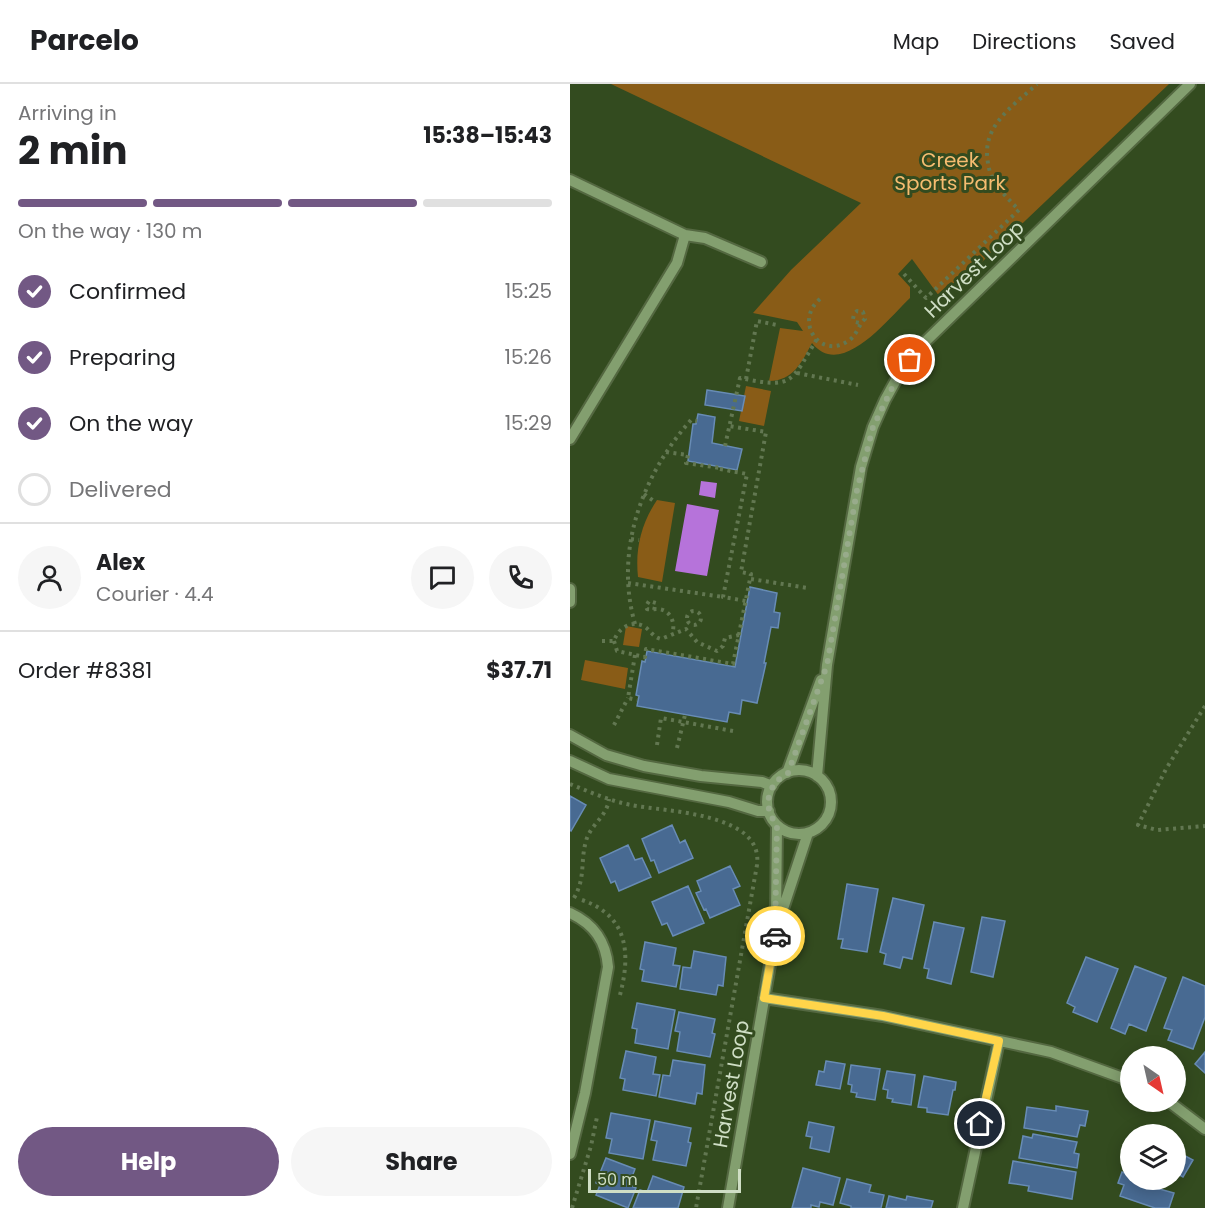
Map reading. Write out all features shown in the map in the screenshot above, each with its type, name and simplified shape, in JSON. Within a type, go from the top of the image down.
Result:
[{"type":"street","name":"Harvest Loop","points":[[817,776],[827,665],[861,467],[873,427],[896,380],[925,342],[1190,84]]},
{"type":"street","points":[[570,180],[685,235],[705,238],[761,262]]},
{"type":"street","points":[[570,440],[677,263],[685,235]]},
{"type":"street","points":[[570,590],[570,602]]},
{"type":"street","name":"Harvest Loop","points":[[788,773],[827,665]]},
{"type":"street","points":[[570,735],[606,755],[644,766],[701,777],[762,782],[772,786]]},
{"type":"street","points":[[570,761],[609,779],[729,802],[758,811],[769,811]]},
{"type":"street","points":[[804,771],[817,776],[828,788],[831,799],[831,810],[822,824],[808,833],[790,833],[777,825],[769,811],[768,801],[776,780],[788,773],[804,771]]},
{"type":"street","name":"Harvest Loop","points":[[776,930],[777,825]]},
{"type":"street","name":"Harvest Loop","points":[[728,1208],[776,930],[808,833]]},
{"type":"street","points":[[570,913],[591,926],[600,937],[607,955],[608,967],[585,1093],[571,1150]]},
{"type":"street","points":[[764,998],[883,1016],[1051,1052],[1120,1077]]},
{"type":"street","points":[[963,1208],[999,1041]]},
{"type":"street","points":[[1183,1112],[1205,1129]]},
{"type":"path","points":[[904,273],[926,297],[1019,210],[996,184],[989,170],[986,147],[997,122],[1036,84]]},
{"type":"path","points":[[820,299],[812,308],[808,321],[809,329],[817,339],[833,346],[846,343],[853,337],[860,323]]},
{"type":"path","points":[[746,380],[758,321],[777,325]]},
{"type":"path","points":[[725,446],[740,378],[773,384],[786,381],[797,373],[817,339]]},
{"type":"path","points":[[797,373],[858,385]]},
{"type":"path","points":[[635,624],[630,607],[628,560],[636,513],[666,452],[691,420],[697,422]]},
{"type":"path","points":[[729,426],[766,432],[741,572],[751,574],[751,579],[733,664],[646,649],[645,657],[617,651],[614,641],[619,630],[627,625],[635,624],[646,628],[657,638],[664,639],[683,630],[689,631],[697,642],[717,651],[721,649],[725,638],[739,635]]},
{"type":"path","points":[[666,452],[688,454],[686,463],[747,474],[723,597]]},
{"type":"path","points":[[644,494],[655,502]]},
{"type":"path","points":[[631,538],[639,540]]},
{"type":"path","points":[[751,579],[807,588]]},
{"type":"path","points":[[628,583],[746,601]]},
{"type":"path","points":[[654,610],[661,610],[670,615],[674,625],[672,635]]},
{"type":"path","points":[[689,631],[692,624]]},
{"type":"path","points":[[602,641],[614,641]]},
{"type":"path","points":[[614,725],[628,698],[635,655]]},
{"type":"path","points":[[628,698],[636,700]]},
{"type":"path","points":[[1205,706],[1166,769],[1138,825],[1157,830],[1205,826]]},
{"type":"path","points":[[678,748],[685,715]]},
{"type":"path","points":[[657,745],[661,718],[733,731]]},
{"type":"path","points":[[570,784],[609,800],[662,811],[711,817],[731,824],[749,839],[757,854],[757,866],[696,1208]]},
{"type":"path","points":[[574,898],[582,878],[586,840],[593,826],[602,817],[609,800]]},
{"type":"green space","name":"Creek Sports Park","points":[[611,84],[1169,84],[942,300],[912,259],[898,274],[910,287],[910,298],[877,331],[850,351],[836,355],[824,353],[812,343],[791,374],[769,381],[780,328],[803,331],[797,322],[753,313],[791,270],[861,203]]},
{"type":"green space","points":[[746,386],[771,391],[764,426],[739,421]]},
{"type":"green space","points":[[657,500],[675,503],[662,582],[638,577],[637,567],[640,537]]},
{"type":"green space","points":[[626,626],[642,629],[639,647],[623,645]]},
{"type":"green space","points":[[585,660],[628,668],[625,689],[581,680]]},
{"type":"shaded area","points":[[701,481],[717,483],[715,498],[699,495]]},
{"type":"shaded area","points":[[687,504],[719,510],[707,576],[675,571]]},
{"type":"building","points":[[707,390],[745,396],[742,411],[705,405]]},
{"type":"building","points":[[698,414],[715,417],[712,443],[742,449],[737,470],[688,461],[693,424],[696,424]]},
{"type":"building","points":[[750,587],[777,593],[774,612],[780,613],[778,628],[771,627],[757,703],[742,700],[740,714],[729,712],[727,722],[637,706],[639,696],[636,695],[642,661],[645,662],[647,651],[735,667]]},
{"type":"building","points":[[570,796],[586,805],[571,831],[570,830]]},
{"type":"building","points":[[672,825],[680,843],[685,840],[693,858],[659,873],[642,839]]},
{"type":"building","points":[[628,845],[635,860],[642,858],[651,877],[619,891],[615,881],[611,883],[600,858]]},
{"type":"building","points":[[730,866],[740,886],[733,889],[740,905],[710,918],[696,893],[701,891],[697,881]]},
{"type":"building","points":[[847,884],[878,889],[867,952],[841,948],[843,939],[838,939]]},
{"type":"building","points":[[688,886],[704,923],[673,936],[667,923],[662,925],[652,902]]},
{"type":"building","points":[[893,898],[924,905],[912,959],[903,957],[900,968],[884,964],[886,954],[880,952]]},
{"type":"building","points":[[982,917],[1005,921],[993,977],[971,972]]},
{"type":"building","points":[[934,922],[964,928],[951,984],[927,978],[929,969],[924,968]]},
{"type":"building","points":[[645,942],[676,948],[673,965],[680,966],[676,987],[642,981],[644,970],[640,969]]},
{"type":"building","points":[[694,951],[726,957],[723,986],[718,985],[716,995],[680,989],[683,967],[691,968]]},
{"type":"building","points":[[1086,957],[1118,969],[1097,1022],[1073,1012],[1075,1007],[1067,1003]]},
{"type":"building","points":[[1135,966],[1166,978],[1146,1031],[1129,1024],[1125,1034],[1111,1028]]},
{"type":"building","points":[[1183,977],[1205,986],[1205,1017],[1193,1049],[1168,1040],[1172,1030],[1164,1028]]},
{"type":"building","points":[[637,1003],[675,1010],[668,1049],[635,1043],[637,1029],[632,1028]]},
{"type":"building","points":[[679,1012],[715,1019],[712,1033],[715,1034],[710,1057],[677,1051],[680,1032],[675,1031]]},
{"type":"building","points":[[626,1051],[656,1057],[653,1074],[660,1075],[656,1096],[623,1090],[625,1079],[620,1078]]},
{"type":"building","points":[[1205,1052],[1205,1073],[1195,1064]]},
{"type":"building","points":[[673,1060],[705,1065],[702,1094],[697,1093],[695,1104],[659,1097],[663,1075],[670,1076]]},
{"type":"building","points":[[826,1061],[845,1064],[840,1089],[816,1085],[819,1071],[824,1072]]},
{"type":"building","points":[[851,1065],[880,1069],[875,1100],[856,1097],[857,1093],[851,1092],[852,1085],[848,1084]]},
{"type":"building","points":[[887,1071],[915,1075],[911,1105],[892,1102],[893,1099],[887,1098],[888,1090],[883,1089]]},
{"type":"building","points":[[924,1076],[956,1082],[948,1115],[927,1112],[927,1108],[918,1107]]},
{"type":"building","points":[[1056,1106],[1088,1111],[1085,1126],[1080,1125],[1077,1137],[1024,1128],[1027,1107],[1056,1111]]},
{"type":"building","points":[[611,1113],[650,1120],[643,1159],[609,1153],[612,1139],[606,1138]]},
{"type":"building","points":[[655,1121],[691,1128],[688,1142],[691,1143],[686,1166],[653,1160],[657,1141],[651,1140]]},
{"type":"building","points":[[809,1122],[834,1127],[829,1152],[810,1148],[812,1137],[806,1136]]},
{"type":"building","points":[[1033,1134],[1077,1142],[1074,1153],[1079,1154],[1077,1168],[1019,1158],[1023,1136],[1032,1138]]},
{"type":"building","points":[[1186,1156],[1193,1160],[1186,1172]]},
{"type":"building","points":[[606,1158],[635,1169],[629,1185],[636,1188],[628,1208],[596,1195],[600,1185],[596,1183]]},
{"type":"building","points":[[1013,1161],[1076,1172],[1072,1199],[1028,1191],[1029,1186],[1009,1183]]},
{"type":"building","points":[[803,1168],[840,1178],[833,1205],[820,1202],[819,1207],[811,1205],[811,1208],[792,1208]]},
{"type":"building","points":[[653,1176],[684,1187],[678,1208],[633,1208],[640,1190],[647,1192]]},
{"type":"building","points":[[847,1179],[871,1185],[869,1192],[884,1195],[881,1208],[851,1208],[851,1206],[840,1203]]},
{"type":"building","points":[[1122,1190],[1163,1190],[1174,1193],[1169,1208],[1155,1208],[1120,1196]]},
{"type":"building","points":[[889,1196],[906,1200],[907,1196],[933,1201],[931,1208],[886,1208]]},
{"type":"way so far","points":[[775,936],[777,825],[769,811],[768,796],[776,780],[788,773],[827,665],[861,467],[873,427],[885,400],[910,360]]},
{"type":"route","points":[[775,936],[764,998],[883,1016],[999,1041],[980,1124]]}]
